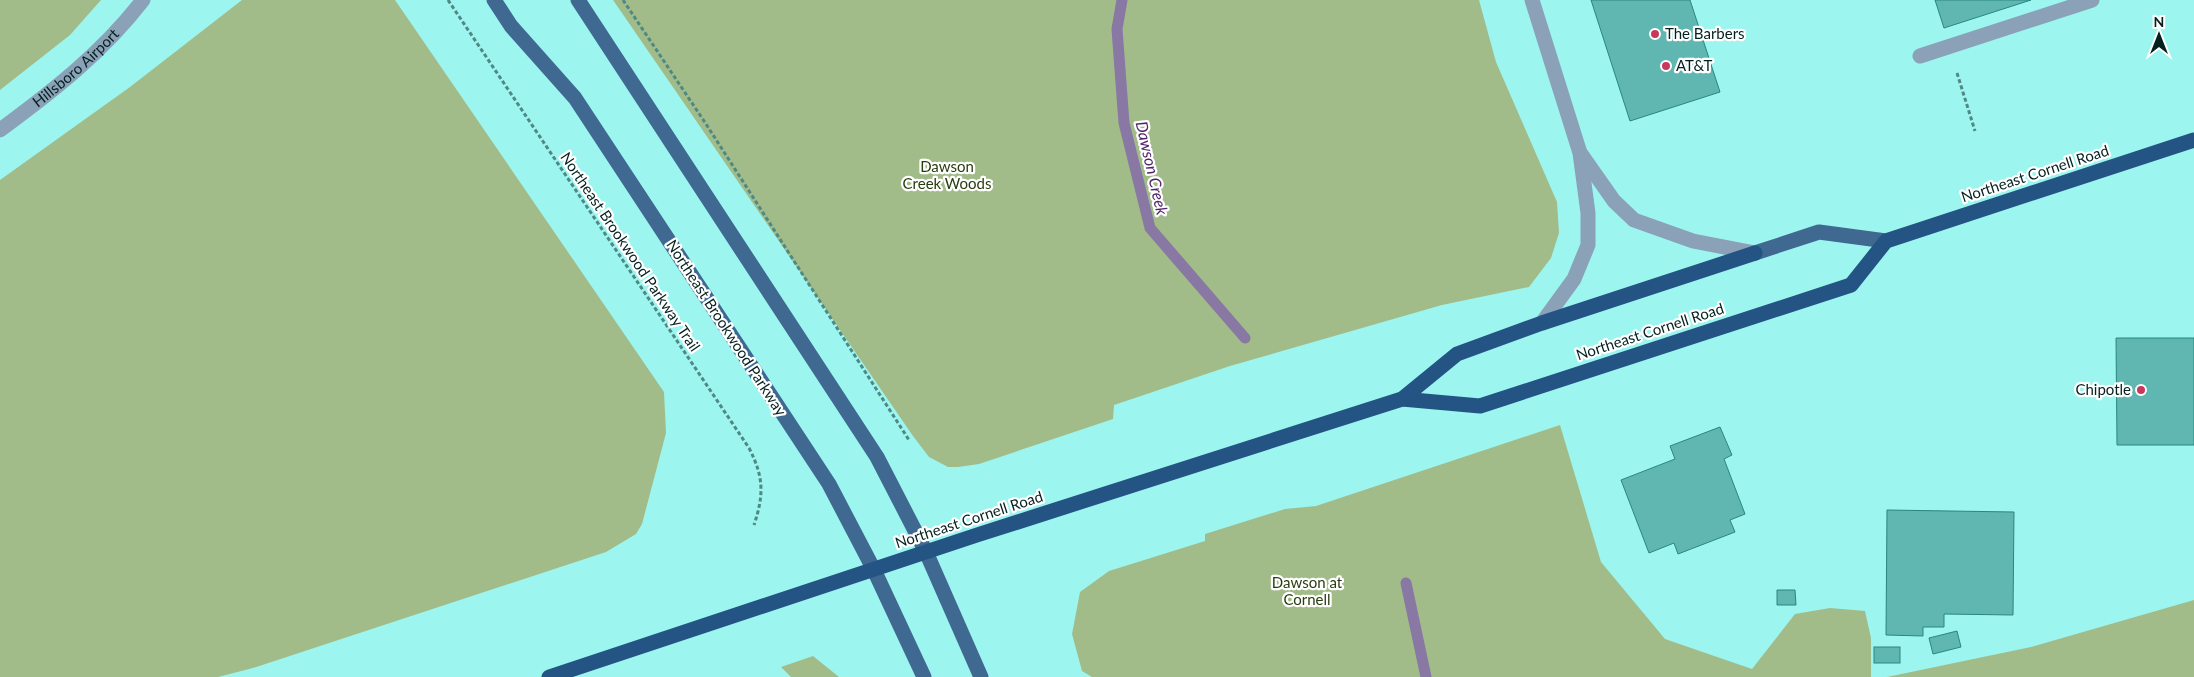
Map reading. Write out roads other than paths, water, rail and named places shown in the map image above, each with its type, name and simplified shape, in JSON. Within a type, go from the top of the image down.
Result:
[{"type":"highway","name":"Northeast Cornell Road","points":[[1402,399],[1480,406],[1851,286],[1886,241],[2194,140]]},
{"type":"highway","name":"Northeast Cornell Road","points":[[549,677],[926,552],[1402,399],[1457,354],[1542,322],[1755,253]]},
{"type":"main road","name":"Northeast Brookwood Parkway","points":[[494,0],[511,26],[575,98],[829,484],[874,570],[924,677]]},
{"type":"main road","points":[[578,0],[877,457],[926,552],[980,677]]},
{"type":"main road","name":"Northeast Cornell Road","points":[[1755,253],[1819,232],[1886,241]]},
{"type":"lane","name":"Hillsboro Airport","points":[[0,130],[40,101],[101,50],[144,0]]},
{"type":"lane","points":[[1532,0],[1580,153],[1588,212],[1588,245],[1574,280],[1542,322]]},
{"type":"lane","points":[[1920,56],[2092,0]]},
{"type":"lane","points":[[1580,153],[1614,200],[1634,220],[1693,241],[1755,253]]},
{"type":"waterway","name":"Dawson Creek","points":[[1122,0],[1117,29],[1124,123],[1150,228],[1245,338]]},
{"type":"waterway","name":"Dawson Creek","points":[[1406,583],[1426,677]]},
{"type":"place","name":"The Barbers","points":[[1655,34]]},
{"type":"place","name":"AT&T","points":[[1666,66]]},
{"type":"place","name":"Chipotle","points":[[2141,390]]},
{"type":"park label","name":"Dawson Creek Woods","points":[[947,176]]},
{"type":"park label","name":"Dawson at Cornell","points":[[1307,592]]}]
